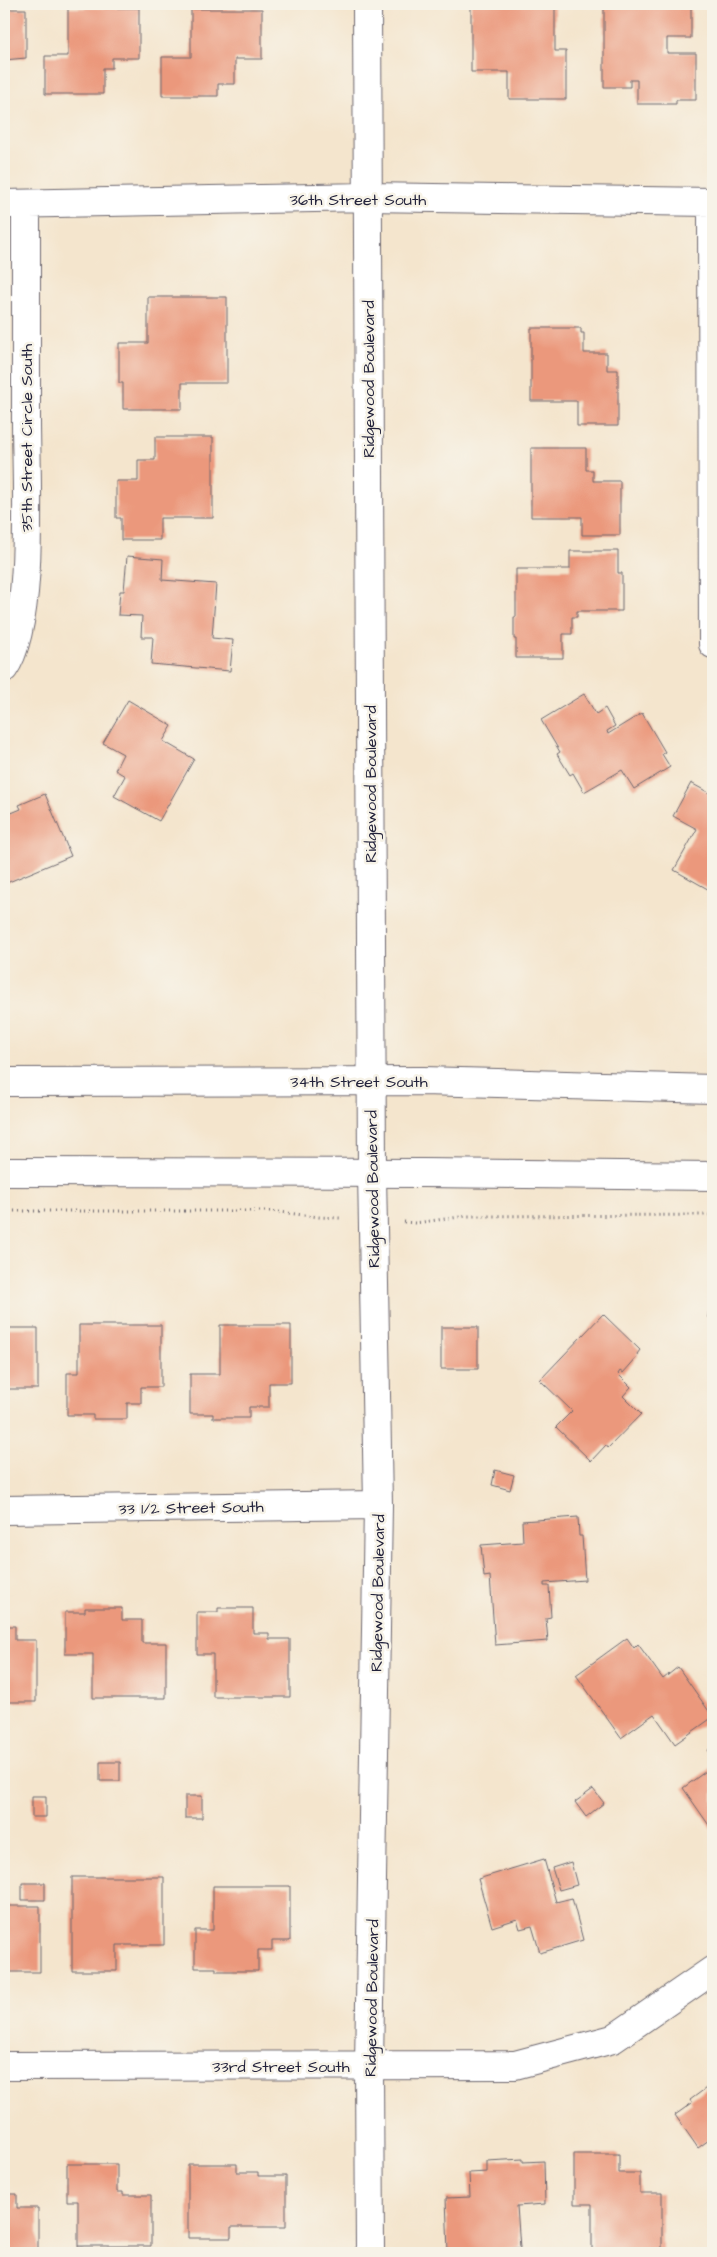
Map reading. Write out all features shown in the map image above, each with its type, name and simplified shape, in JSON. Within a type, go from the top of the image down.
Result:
[{"type":"street","name":"Ridgewood Boulevard","points":[[367,4],[372,1218],[378,1504],[369,2066],[370,2253]]},
{"type":"street","name":"36th Street South","points":[[15,204],[367,197],[712,202]]},
{"type":"street","points":[[712,202],[713,644]]},
{"type":"street","name":"35th Street Circle South","points":[[4,668],[10,659],[20,626],[26,552],[15,204]]},
{"type":"street","name":"34th Street South","points":[[4,1082],[371,1081],[713,1089]]},
{"type":"street","points":[[4,1172],[713,1176]]},
{"type":"street","name":"33 1/2 Street South","points":[[4,1510],[378,1504]]},
{"type":"street","name":"33rd Street South","points":[[4,2066],[516,2065],[613,2039],[713,1970]]},
{"type":"path","points":[[4,1211],[272,1211],[319,1217],[372,1218],[415,1223],[466,1216],[713,1215]]},
{"type":"building","points":[[471,4],[555,4],[555,51],[566,51],[566,99],[509,99],[509,72],[471,72]]},
{"type":"building","points":[[604,4],[691,4],[691,38],[667,38],[667,53],[696,53],[696,100],[676,100],[676,104],[637,104],[637,80],[630,80],[630,87],[604,87]]},
{"type":"building","points":[[68,8],[139,8],[139,58],[112,58],[112,68],[103,68],[103,94],[45,94],[45,56],[68,56]]},
{"type":"building","points":[[4,9],[26,9],[26,58],[4,60]]},
{"type":"building","points":[[191,9],[262,9],[262,59],[235,59],[235,84],[218,84],[218,96],[162,96],[162,57],[191,57]]},
{"type":"building","points":[[148,297],[227,297],[227,383],[182,383],[182,409],[123,409],[123,383],[119,383],[119,343],[148,343]]},
{"type":"building","points":[[531,328],[581,328],[581,333],[584,333],[584,353],[607,353],[607,370],[618,370],[618,426],[577,426],[577,401],[531,401]]},
{"type":"building","points":[[155,437],[213,437],[213,518],[160,518],[160,540],[121,540],[121,518],[116,518],[116,481],[138,481],[138,460],[155,460]]},
{"type":"building","points":[[531,448],[586,448],[586,470],[593,470],[593,481],[620,481],[620,535],[582,535],[582,517],[531,517]]},
{"type":"building","points":[[570,551],[618,551],[618,573],[622,573],[622,611],[577,611],[577,617],[572,617],[572,634],[563,634],[563,658],[516,658],[514,617],[516,617],[516,569],[570,569]]},
{"type":"building","points":[[127,556],[163,559],[162,580],[216,584],[212,638],[233,640],[230,671],[151,664],[153,637],[141,637],[142,616],[118,615],[120,591],[124,591]]},
{"type":"building","points":[[584,694],[596,714],[605,708],[615,726],[607,731],[608,734],[642,713],[665,752],[662,754],[670,767],[634,789],[622,770],[584,792],[573,773],[570,775],[557,754],[560,752],[541,720]]},
{"type":"building","points":[[128,700],[172,726],[163,741],[194,759],[159,821],[114,796],[125,776],[115,770],[123,754],[103,743]]},
{"type":"building","points":[[691,783],[713,795],[713,892],[674,870],[697,829],[673,816]]},
{"type":"building","points":[[45,794],[71,856],[4,884],[4,801],[9,814],[21,809],[19,805]]},
{"type":"building","points":[[710,1296],[713,1296],[713,1317],[708,1317]]},
{"type":"building","points":[[603,1314],[640,1350],[637,1354],[638,1356],[623,1373],[620,1371],[618,1374],[631,1387],[623,1396],[641,1414],[608,1448],[606,1445],[591,1461],[556,1427],[572,1411],[540,1380]]},
{"type":"building","points":[[79,1325],[161,1325],[161,1387],[141,1387],[141,1403],[127,1403],[127,1419],[93,1419],[93,1415],[67,1415],[67,1373],[79,1373]]},
{"type":"building","points":[[220,1325],[291,1325],[291,1383],[269,1383],[269,1407],[249,1407],[249,1418],[213,1418],[213,1414],[190,1414],[190,1374],[220,1374]]},
{"type":"building","points":[[441,1327],[478,1327],[478,1369],[441,1369]]},
{"type":"building","points":[[4,1328],[38,1328],[38,1389],[4,1389]]},
{"type":"building","points":[[495,1470],[514,1475],[510,1490],[492,1485]]},
{"type":"building","points":[[578,1517],[579,1536],[582,1536],[585,1580],[544,1583],[544,1586],[549,1586],[551,1617],[546,1618],[548,1641],[495,1645],[490,1576],[484,1577],[481,1545],[523,1542],[522,1521]]},
{"type":"building","points":[[85,1608],[122,1608],[122,1620],[142,1620],[142,1643],[166,1643],[166,1698],[93,1698],[93,1654],[65,1654],[65,1612],[85,1612]]},
{"type":"building","points":[[218,1608],[253,1608],[253,1633],[269,1633],[269,1639],[290,1639],[290,1697],[213,1697],[213,1654],[197,1654],[197,1612],[218,1612]]},
{"type":"building","points":[[4,1626],[15,1626],[15,1640],[36,1640],[36,1702],[4,1702]]},
{"type":"building","points":[[627,1638],[634,1648],[638,1644],[663,1679],[678,1667],[713,1717],[675,1744],[654,1714],[621,1738],[576,1675]]},
{"type":"building","points":[[713,1746],[713,1758],[708,1750]]},
{"type":"building","points":[[100,1762],[120,1762],[120,1781],[100,1781]]},
{"type":"building","points":[[713,1766],[713,1831],[683,1788]]},
{"type":"building","points":[[593,1789],[604,1803],[586,1817],[575,1802]]},
{"type":"building","points":[[32,1796],[46,1796],[46,1817],[32,1817]]},
{"type":"building","points":[[185,1796],[202,1796],[202,1818],[185,1818]]},
{"type":"building","points":[[544,1859],[556,1902],[572,1898],[583,1940],[540,1953],[532,1926],[520,1929],[517,1919],[492,1927],[478,1879]]},
{"type":"building","points":[[571,1862],[577,1885],[559,1890],[552,1868]]},
{"type":"building","points":[[72,1877],[164,1877],[164,1945],[117,1945],[117,1971],[72,1971]]},
{"type":"building","points":[[22,1883],[45,1883],[45,1900],[22,1900]]},
{"type":"building","points":[[213,1886],[290,1886],[290,1941],[272,1941],[272,1950],[258,1950],[258,1971],[216,1971],[216,1968],[195,1968],[195,1930],[213,1930]]},
{"type":"building","points":[[4,1906],[40,1906],[40,1972],[4,1972]]},
{"type":"building","points":[[713,2083],[713,2137],[698,2148],[675,2115],[692,2103],[690,2100]]},
{"type":"building","points":[[574,2154],[619,2154],[619,2173],[640,2173],[640,2193],[662,2193],[662,2250],[592,2250],[592,2204],[574,2204]]},
{"type":"building","points":[[523,2159],[523,2162],[544,2161],[545,2204],[517,2206],[520,2248],[448,2252],[446,2198],[470,2197],[469,2173],[487,2172],[487,2161]]},
{"type":"building","points":[[67,2164],[117,2164],[117,2192],[123,2192],[123,2195],[151,2195],[151,2246],[78,2246],[78,2201],[67,2201]]},
{"type":"building","points":[[188,2164],[237,2164],[237,2172],[258,2172],[258,2176],[286,2176],[286,2227],[231,2227],[231,2238],[188,2238]]},
{"type":"building","points":[[4,2194],[17,2194],[17,2208],[38,2208],[38,2253],[4,2253]]}]
